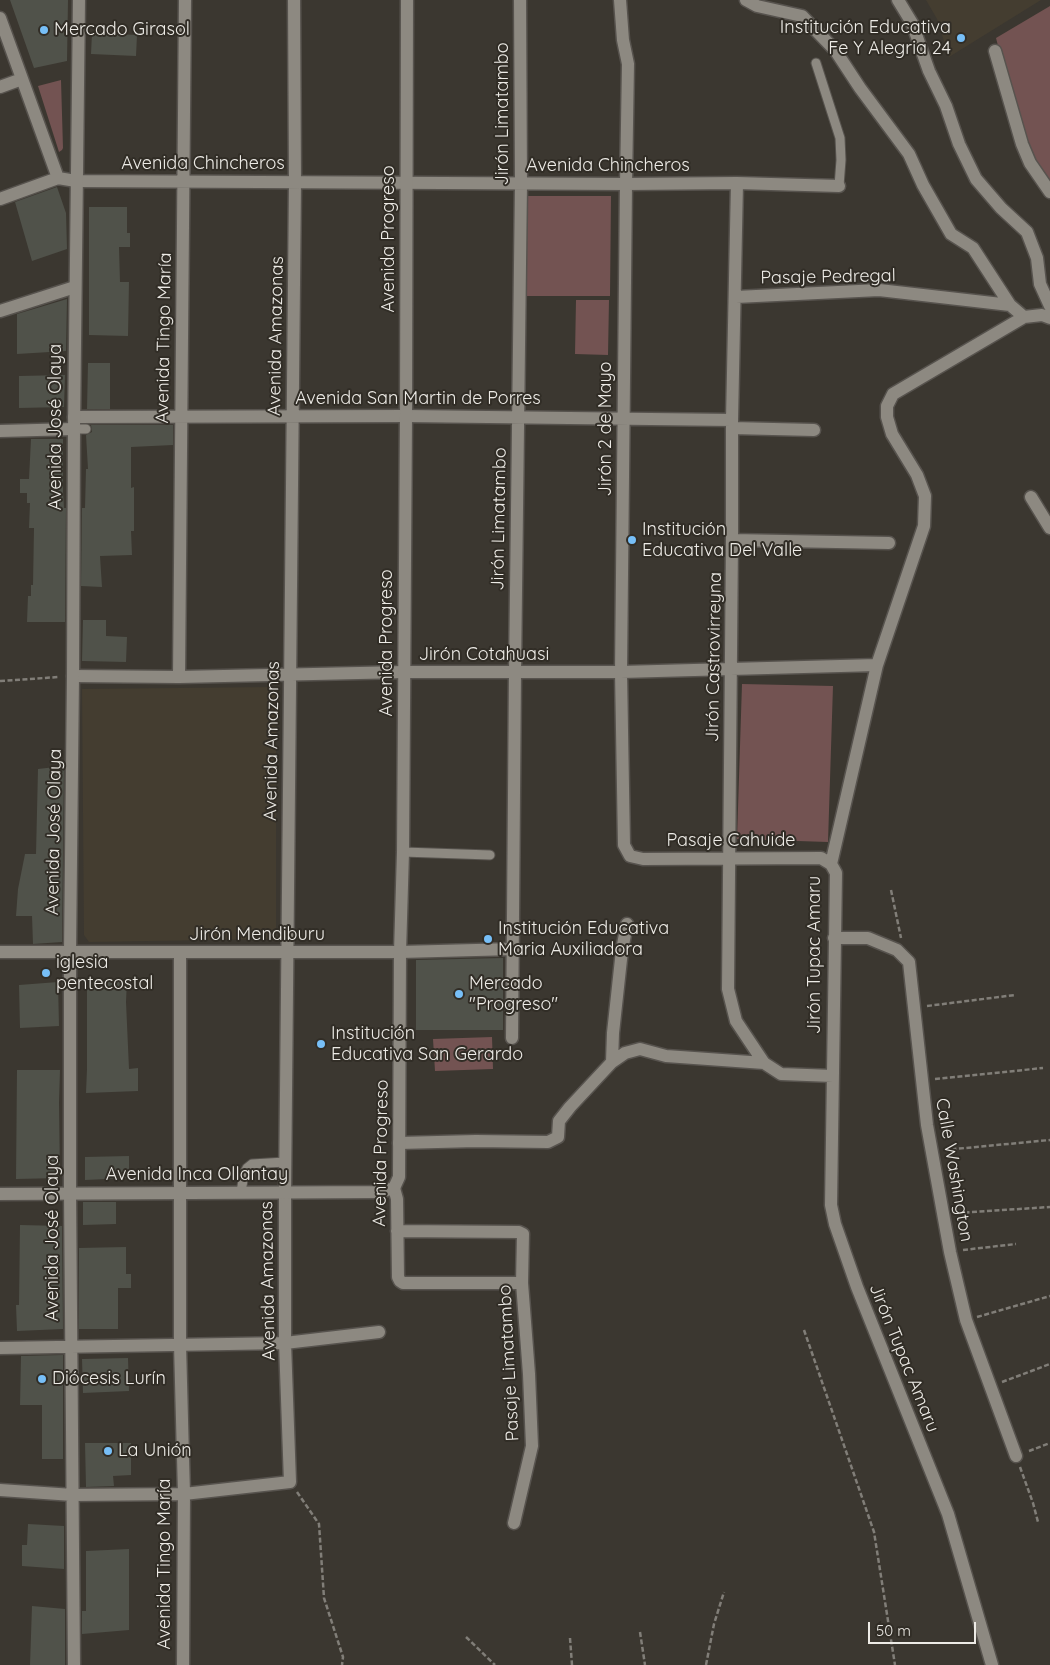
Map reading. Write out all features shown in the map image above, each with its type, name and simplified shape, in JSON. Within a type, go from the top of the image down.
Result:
[{"type":"street","name":"Avenida José Olaya","points":[[74,1665],[70,952],[73,676],[82,423],[75,287],[79,0]]},
{"type":"street","name":"Avenida Tingo María","points":[[179,677],[179,426],[186,0]]},
{"type":"street","name":"Avenida Amazonas","points":[[290,1482],[284,1192],[291,674],[295,182],[294,0]]},
{"type":"street","name":"Avenida Progreso","points":[[407,0],[403,852],[400,952],[399,1177],[394,1188],[397,1200],[398,1277],[403,1283],[522,1284]]},
{"type":"street","name":"Jirón Limatambo","points":[[512,1038],[514,949],[514,672],[521,183],[520,0]]},
{"type":"street","name":"Jirón 2 de Mayo","points":[[620,0],[623,40],[628,64],[622,672],[624,845],[630,856]]},
{"type":"street","points":[[746,0],[757,6],[802,16],[835,50],[860,88],[909,154],[923,185],[951,234],[973,248],[1010,304],[1024,316],[1042,315],[1050,318]]},
{"type":"street","points":[[898,0],[912,23],[929,71],[946,106],[976,179],[1001,208],[1027,232],[1037,258],[1040,284],[1050,306]]},
{"type":"street","points":[[0,18],[58,178],[0,199]]},
{"type":"street","points":[[995,51],[1022,144],[1030,163],[1050,192]]},
{"type":"street","points":[[0,87],[22,79]]},
{"type":"street","name":"Avenida Chincheros","points":[[58,178],[76,181],[737,183],[839,186]]},
{"type":"street","name":"Jirón Castrovirreyna","points":[[737,183],[732,424],[728,989],[736,1021],[764,1062]]},
{"type":"street","points":[[0,311],[75,287]]},
{"type":"street","name":"Pasaje Pedregal","points":[[736,297],[879,290],[1010,304]]},
{"type":"street","name":"Jirón Tupac Amaru","points":[[992,1665],[948,1514],[856,1287],[831,1205],[836,873],[831,864],[877,665],[924,526],[925,496],[917,475],[892,434],[886,417],[887,406],[893,394],[1024,316]]},
{"type":"street","name":"Avenida San Martin de Porres","points":[[0,431],[82,423],[165,421],[179,426],[292,416],[623,419],[814,430]]},
{"type":"street","points":[[1031,497],[1050,528]]},
{"type":"street","points":[[732,540],[889,543]]},
{"type":"street","name":"Jirón Cotahuasi","points":[[73,676],[179,677],[404,672],[622,672],[877,665]]},
{"type":"street","name":"Pasaje Cahuide","points":[[630,856],[643,859],[821,858],[831,864]]},
{"type":"street","points":[[612,1062],[617,996],[627,924]]},
{"type":"street","points":[[834,938],[868,938],[897,950],[905,958]]},
{"type":"street","name":"Jirón Mendiburu","points":[[0,952],[400,952],[514,949]]},
{"type":"street","name":"Avenida Tingo María","points":[[180,952],[180,1345],[184,1494],[183,1665]]},
{"type":"street","name":"Calle Washington","points":[[905,958],[909,962],[931,1151],[950,1252],[966,1320],[989,1387],[1016,1456]]},
{"type":"street","points":[[399,1143],[548,1142],[558,1137],[559,1121],[612,1062],[626,1053],[640,1049],[666,1056],[764,1062],[781,1074],[833,1076]]},
{"type":"street","name":"Avenida Inca Ollantay","points":[[0,1194],[380,1192],[394,1188]]},
{"type":"street","name":"Pasaje Limatambo","points":[[397,1231],[519,1232],[523,1234],[522,1284],[532,1446],[514,1523]]},
{"type":"street","points":[[0,1348],[286,1343],[379,1332]]},
{"type":"street","points":[[0,1490],[73,1494],[184,1494],[290,1482]]},
{"type":"lane","points":[[816,63],[840,138],[839,186]]},
{"type":"lane","points":[[403,852],[490,855]]},
{"type":"lane","points":[[241,1192],[244,1174],[252,1164],[285,1162]]},
{"type":"path","points":[[0,681],[73,676]]},
{"type":"path","points":[[891,890],[905,958]]},
{"type":"path","points":[[913,1008],[1015,996]]},
{"type":"path","points":[[922,1080],[1043,1068]]},
{"type":"path","points":[[931,1151],[1050,1140]]},
{"type":"path","points":[[944,1213],[1050,1207]]},
{"type":"path","points":[[950,1252],[1016,1244]]},
{"type":"path","points":[[966,1320],[1050,1296]]},
{"type":"path","points":[[804,1330],[874,1532],[895,1665]]},
{"type":"path","points":[[989,1387],[1050,1364]]},
{"type":"path","points":[[1038,1522],[1016,1456],[1050,1443]]},
{"type":"path","points":[[290,1482],[319,1524],[324,1598],[343,1657],[342,1665]]},
{"type":"path","points":[[706,1665],[714,1624],[724,1592]]},
{"type":"path","points":[[640,1632],[645,1665]]},
{"type":"path","points":[[466,1637],[495,1665]]},
{"type":"path","points":[[570,1638],[572,1665]]},
{"type":"shaded area","name":"Institución Educativa Fe Y Alegria 24","points":[[926,0],[1041,0],[949,57],[937,19]]},
{"type":"shaded area","points":[[1050,6],[1050,186],[1034,163],[1011,97],[996,38]]},
{"type":"shaded area","points":[[61,80],[63,148],[59,152],[38,86]]},
{"type":"shaded area","points":[[522,196],[611,196],[610,296],[521,296]]},
{"type":"shaded area","points":[[576,300],[609,300],[608,355],[575,354]]},
{"type":"shaded area","points":[[742,684],[833,686],[828,842],[737,839]]},
{"type":"shaded area","points":[[274,687],[276,690],[276,935],[269,939],[89,942],[84,935],[82,689]]},
{"type":"shaded area","points":[[492,1037],[493,1069],[435,1071],[433,1039]]},
{"type":"building","name":"Mercado Girasol","points":[[10,0],[68,0],[67,61],[34,68]]},
{"type":"building","points":[[92,33],[137,35],[136,56],[91,54]]},
{"type":"building","points":[[57,187],[66,213],[67,249],[32,261],[15,202]]},
{"type":"building","points":[[89,207],[127,207],[127,233],[130,233],[130,247],[119,247],[120,282],[129,282],[128,336],[89,335]]},
{"type":"building","points":[[67,299],[66,351],[17,354],[17,314]]},
{"type":"building","points":[[88,363],[110,363],[110,409],[87,409]]},
{"type":"building","points":[[65,375],[64,407],[19,408],[19,376]]},
{"type":"building","points":[[91,425],[173,425],[173,445],[131,447],[131,488],[134,487],[134,531],[131,531],[132,555],[100,556],[102,587],[81,586],[82,508],[85,508],[86,469],[88,469],[86,435],[92,432]]},
{"type":"building","points":[[31,439],[63,439],[63,491],[64,508],[66,508],[65,622],[27,622],[28,596],[31,596],[31,585],[33,585],[34,528],[29,528],[30,503],[27,503],[27,493],[20,493],[20,479],[29,479]]},
{"type":"building","points":[[83,620],[106,620],[106,636],[127,637],[126,662],[82,661]]},
{"type":"building","points":[[64,766],[62,942],[33,944],[32,916],[16,916],[18,889],[25,854],[36,854],[38,769]]},
{"type":"building","name":"Mercado \"Progreso\"","points":[[503,958],[503,1030],[416,1030],[416,960]]},
{"type":"building","points":[[127,980],[129,1069],[138,1068],[138,1091],[86,1093],[87,983]]},
{"type":"building","points":[[58,982],[59,1026],[20,1028],[19,985]]},
{"type":"building","points":[[17,1070],[60,1070],[60,1178],[16,1179]]},
{"type":"building","points":[[129,1156],[129,1178],[85,1180],[85,1157]]},
{"type":"building","points":[[83,1202],[116,1202],[116,1224],[83,1225]]},
{"type":"building","points":[[20,1225],[62,1226],[63,1329],[17,1331],[16,1305],[19,1305]]},
{"type":"building","points":[[126,1247],[126,1274],[131,1274],[131,1288],[118,1288],[118,1329],[79,1329],[79,1248]]},
{"type":"building","name":"Diócesis Lurín","points":[[63,1355],[63,1459],[42,1459],[42,1405],[20,1405],[21,1356]]},
{"type":"building","points":[[128,1358],[129,1391],[83,1393],[82,1359]]},
{"type":"building","points":[[85,1443],[131,1443],[131,1475],[113,1476],[114,1486],[86,1487]]},
{"type":"building","points":[[28,1524],[64,1526],[64,1569],[22,1566],[22,1545],[27,1545]]},
{"type":"building","points":[[129,1549],[129,1630],[82,1634],[82,1611],[86,1611],[86,1551]]},
{"type":"building","points":[[32,1606],[65,1609],[65,1665],[30,1665]]},
{"type":"place","name":"Mercado Girasol","points":[[44,30]]},
{"type":"place","name":"Institución Educativa Fe Y Alegria 24","points":[[961,38]]},
{"type":"place","name":"Institución Educativa Del Valle","points":[[632,540]]},
{"type":"place","name":"Institución Educativa Maria Auxiliadora","points":[[488,939]]},
{"type":"place","name":"iglesia pentecostal","points":[[46,973]]},
{"type":"place","name":"Mercado \"Progreso\"","points":[[459,994]]},
{"type":"place","name":"Institución Educativa San Gerardo","points":[[321,1044]]},
{"type":"place","name":"Diócesis Lurín","points":[[42,1379]]},
{"type":"place","name":"La Unión","points":[[108,1451]]}]
